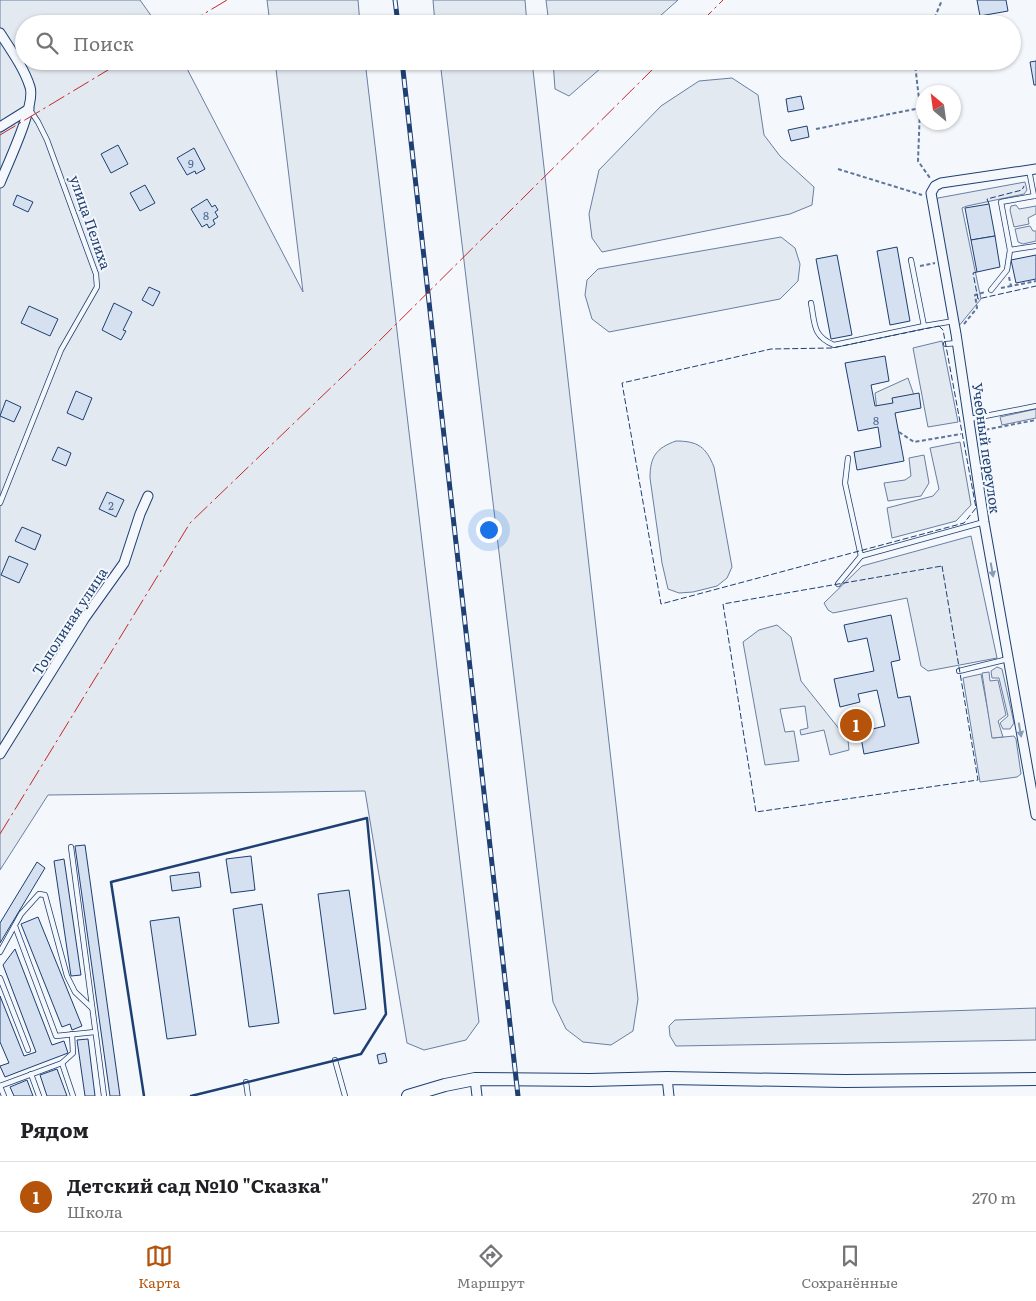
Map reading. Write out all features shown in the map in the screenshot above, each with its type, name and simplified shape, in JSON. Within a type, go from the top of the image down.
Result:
[{"type":"street","points":[[0,33],[15,57]]},
{"type":"street","points":[[0,183],[29,109],[31,89],[22,70]]},
{"type":"street","points":[[0,127],[29,109]]},
{"type":"street","points":[[935,186],[941,183],[1033,169]]},
{"type":"street","name":"Учебный переулок","points":[[935,186],[931,193],[958,343],[984,522],[1036,815]]},
{"type":"street","name":"Тополиная улица","points":[[0,754],[84,620],[124,562],[148,496]]},
{"type":"street","points":[[667,1078],[669,1096]]},
{"type":"street","points":[[408,1096],[445,1085],[475,1079],[590,1080],[667,1078],[845,1081],[1036,1079]]},
{"type":"street","points":[[475,1079],[477,1096]]},
{"type":"lane","name":"улица Пелиха","points":[[0,503],[61,350],[97,287],[96,274],[47,140],[29,109]]},
{"type":"lane","points":[[991,290],[1007,270],[1010,250],[1001,202],[1035,196],[1033,169]]},
{"type":"lane","points":[[1010,250],[1036,246]]},
{"type":"lane","points":[[911,260],[924,326]]},
{"type":"lane","points":[[811,303],[816,332],[822,340],[834,345],[954,321]]},
{"type":"lane","points":[[946,344],[958,343]]},
{"type":"lane","points":[[970,419],[1036,406]]},
{"type":"lane","points":[[848,458],[845,483],[860,556]]},
{"type":"lane","points":[[838,584],[860,556],[984,522]]},
{"type":"lane","points":[[959,671],[1008,659]]},
{"type":"lane","points":[[71,847],[104,1096]]},
{"type":"lane","points":[[0,952],[22,914],[39,894],[45,895],[67,976],[75,992],[92,1008]]},
{"type":"lane","points":[[15,926],[56,1036],[96,1032]]},
{"type":"lane","points":[[0,978],[28,1050]]},
{"type":"lane","points":[[4,1096],[0,1086],[62,1063],[73,1053],[72,1034]]},
{"type":"lane","points":[[335,1060],[345,1096]]},
{"type":"lane","points":[[62,1063],[73,1096]]},
{"type":"lane","points":[[32,1074],[39,1096]]},
{"type":"lane","points":[[246,1082],[248,1096]]},
{"type":"path","points":[[936,15],[942,0]]},
{"type":"path","points":[[917,70],[918,85]]},
{"type":"path","points":[[816,129],[916,109]]},
{"type":"path","points":[[919,130],[918,161],[935,186]]},
{"type":"path","points":[[838,169],[932,198]]},
{"type":"path","points":[[912,268],[943,262]]},
{"type":"path","points":[[1007,270],[1011,286],[1036,281]]},
{"type":"path","points":[[962,326],[977,308],[975,294],[991,290]]},
{"type":"path","points":[[978,431],[1036,420]]},
{"type":"path","points":[[899,432],[914,442],[963,434]]},
{"type":"shaded area","points":[[0,0],[140,0],[151,15],[15,15],[15,70],[188,70],[303,292],[276,70],[366,70],[479,1022],[466,1040],[424,1050],[407,1043],[365,791],[48,795],[0,870]]},
{"type":"shaded area","points":[[267,0],[358,0],[359,15],[269,15]]},
{"type":"shaded area","points":[[433,0],[525,0],[526,15],[434,15]]},
{"type":"shaded area","points":[[546,0],[678,0],[661,15],[548,15]]},
{"type":"shaded area","points":[[441,70],[533,70],[638,999],[633,1031],[611,1045],[583,1042],[566,1029],[553,1002]]},
{"type":"shaded area","points":[[554,70],[599,70],[569,96],[555,89]]},
{"type":"shaded area","points":[[732,78],[758,95],[764,135],[780,156],[814,187],[812,205],[790,214],[602,252],[592,238],[589,214],[599,170],[661,106],[699,81]]},
{"type":"shaded area","points":[[1025,182],[1027,190],[1024,194],[962,208],[981,299],[958,327],[935,202],[938,198]]},
{"type":"shaded area","points":[[1016,205],[1019,209],[1036,206],[1036,214],[1028,218],[1029,224],[1014,227],[1010,210],[1011,206]]},
{"type":"shaded area","points":[[1030,226],[1033,231],[1036,231],[1036,241],[1023,244],[1018,242],[1015,229]]},
{"type":"shaded area","points":[[781,237],[795,248],[800,264],[798,281],[780,299],[609,332],[592,319],[585,295],[587,280],[598,269]]},
{"type":"shaded area","points":[[942,341],[958,422],[928,427],[913,348]]},
{"type":"shaded area","points":[[908,378],[916,401],[877,411],[875,393]]},
{"type":"shaded area","points":[[1036,409],[1036,418],[1002,425],[1000,417]]},
{"type":"shaded area","points":[[676,441],[690,442],[700,446],[711,460],[714,467],[732,567],[727,578],[717,586],[693,592],[679,593],[668,589],[662,563],[650,478],[651,464],[656,454],[659,450]]},
{"type":"shaded area","points":[[960,442],[971,505],[956,521],[892,538],[887,508],[933,496],[939,489],[930,448]]},
{"type":"shaded area","points":[[924,455],[929,483],[921,496],[888,501],[884,483],[905,480],[911,476],[909,458]]},
{"type":"shaded area","points":[[971,536],[997,658],[928,671],[921,666],[907,598],[833,613],[828,610],[824,603],[862,566]]},
{"type":"shaded area","points":[[777,625],[791,637],[801,681],[848,740],[849,750],[830,755],[824,730],[801,735],[800,730],[808,728],[805,706],[780,709],[785,732],[794,731],[799,761],[765,765],[743,642],[759,630]]},
{"type":"shaded area","points":[[997,667],[1002,669],[1014,723],[1010,729],[1003,729],[1000,723],[1008,716],[999,678],[992,678],[991,671]]},
{"type":"shaded area","points":[[989,672],[990,681],[998,680],[1006,715],[998,721],[1003,737],[992,738],[982,673]]},
{"type":"shaded area","points":[[981,674],[993,738],[1014,736],[1016,739],[1021,774],[1017,777],[980,782],[963,678]]},
{"type":"shaded area","points":[[1036,1008],[1036,1040],[676,1046],[670,1036],[669,1026],[675,1020]]},
{"type":"building","points":[[977,0],[1006,0],[1008,11],[980,15]]},
{"type":"building","points":[[1036,61],[1036,85],[1034,85],[1030,62]]},
{"type":"building","points":[[801,96],[804,109],[788,112],[786,99]]},
{"type":"building","points":[[807,126],[809,137],[791,141],[788,130]]},
{"type":"building","points":[[118,145],[128,164],[111,173],[101,154]]},
{"type":"building","points":[[194,148],[205,169],[196,174],[195,171],[187,175],[177,158]]},
{"type":"building","points":[[145,185],[155,203],[140,211],[130,193]]},
{"type":"building","points":[[17,195],[33,202],[28,212],[13,205]]},
{"type":"building","points":[[207,199],[212,207],[215,205],[218,210],[215,212],[218,217],[213,220],[215,224],[209,228],[207,224],[202,227],[191,209]]},
{"type":"building","points":[[989,204],[995,236],[971,240],[965,208]]},
{"type":"building","points":[[995,236],[1000,267],[977,272],[971,240]]},
{"type":"building","points":[[897,247],[910,321],[890,325],[877,251]]},
{"type":"building","points":[[837,255],[852,335],[831,339],[816,259]]},
{"type":"building","points":[[1036,255],[1036,279],[1016,283],[1011,260]]},
{"type":"building","points":[[149,287],[160,292],[153,306],[142,300]]},
{"type":"building","points":[[114,303],[132,312],[123,330],[126,331],[121,340],[102,330]]},
{"type":"building","points":[[29,306],[58,319],[50,336],[21,323]]},
{"type":"building","points":[[885,356],[889,381],[871,385],[875,406],[893,403],[892,398],[919,393],[921,408],[895,413],[904,461],[857,470],[854,452],[881,447],[878,427],[858,431],[845,363]]},
{"type":"building","points":[[76,391],[92,398],[83,420],[67,413]]},
{"type":"building","points":[[6,400],[21,407],[14,422],[0,416]]},
{"type":"building","points":[[58,447],[71,453],[66,466],[52,460]]},
{"type":"building","points":[[107,492],[124,500],[116,517],[99,509]]},
{"type":"building","points":[[22,527],[41,535],[35,550],[15,541]]},
{"type":"building","points":[[9,556],[28,564],[19,583],[1,575]]},
{"type":"building","points":[[891,615],[900,660],[891,662],[898,698],[910,696],[919,743],[864,754],[860,732],[885,726],[877,690],[858,694],[860,702],[840,707],[834,679],[874,671],[867,638],[848,642],[844,625]]},
{"type":"building","points":[[85,845],[120,1096],[110,1096],[75,846]]},
{"type":"building","points":[[251,856],[255,890],[231,893],[226,859]]},
{"type":"building","points":[[64,859],[81,975],[71,976],[54,861]]},
{"type":"building","points":[[37,862],[45,868],[0,943],[0,923]]},
{"type":"building","points":[[199,872],[201,887],[172,891],[170,876]]},
{"type":"building","points":[[349,890],[366,1009],[334,1014],[318,894]]},
{"type":"building","points":[[262,904],[279,1023],[249,1027],[233,909]]},
{"type":"building","points":[[38,917],[82,1026],[72,1030],[70,1024],[62,1027],[21,924]]},
{"type":"building","points":[[179,917],[196,1035],[167,1039],[150,921]]},
{"type":"building","points":[[15,949],[52,1045],[64,1041],[68,1053],[5,1077],[0,1066],[9,1063],[0,1042],[0,996],[24,1056],[36,1052],[3,965]]},
{"type":"building","points":[[88,1039],[95,1096],[85,1096],[77,1040]]},
{"type":"building","points":[[385,1053],[387,1062],[379,1064],[377,1055]]},
{"type":"building","points":[[57,1069],[67,1096],[47,1096],[40,1075]]},
{"type":"building","points":[[27,1080],[33,1096],[14,1096],[10,1087]]},
{"type":"railway","points":[[395,0],[397,15]]},
{"type":"railway","points":[[403,70],[518,1096]]},
{"type":"fence","points":[[989,204],[987,199],[1022,190],[1024,186]]},
{"type":"fence","points":[[977,272],[973,273],[978,299],[1036,286]]},
{"type":"fence","points":[[939,326],[943,330],[976,508],[964,523],[661,604],[622,383],[771,349],[832,348],[939,326]]},
{"type":"fence","points":[[942,566],[978,780],[756,812],[723,604],[942,566]]},
{"type":"wall","points":[[144,1096],[111,882],[367,818],[386,1014],[361,1054],[191,1096]]},
{"type":"power","points":[[202,15],[227,0]]},
{"type":"power","points":[[708,15],[723,0]]},
{"type":"power","points":[[0,135],[108,70]]},
{"type":"power","points":[[0,834],[190,523],[366,354],[652,70]]},
{"type":"place","name":"Детский сад №10 \"Сказка\"","points":[[856,725]]}]
